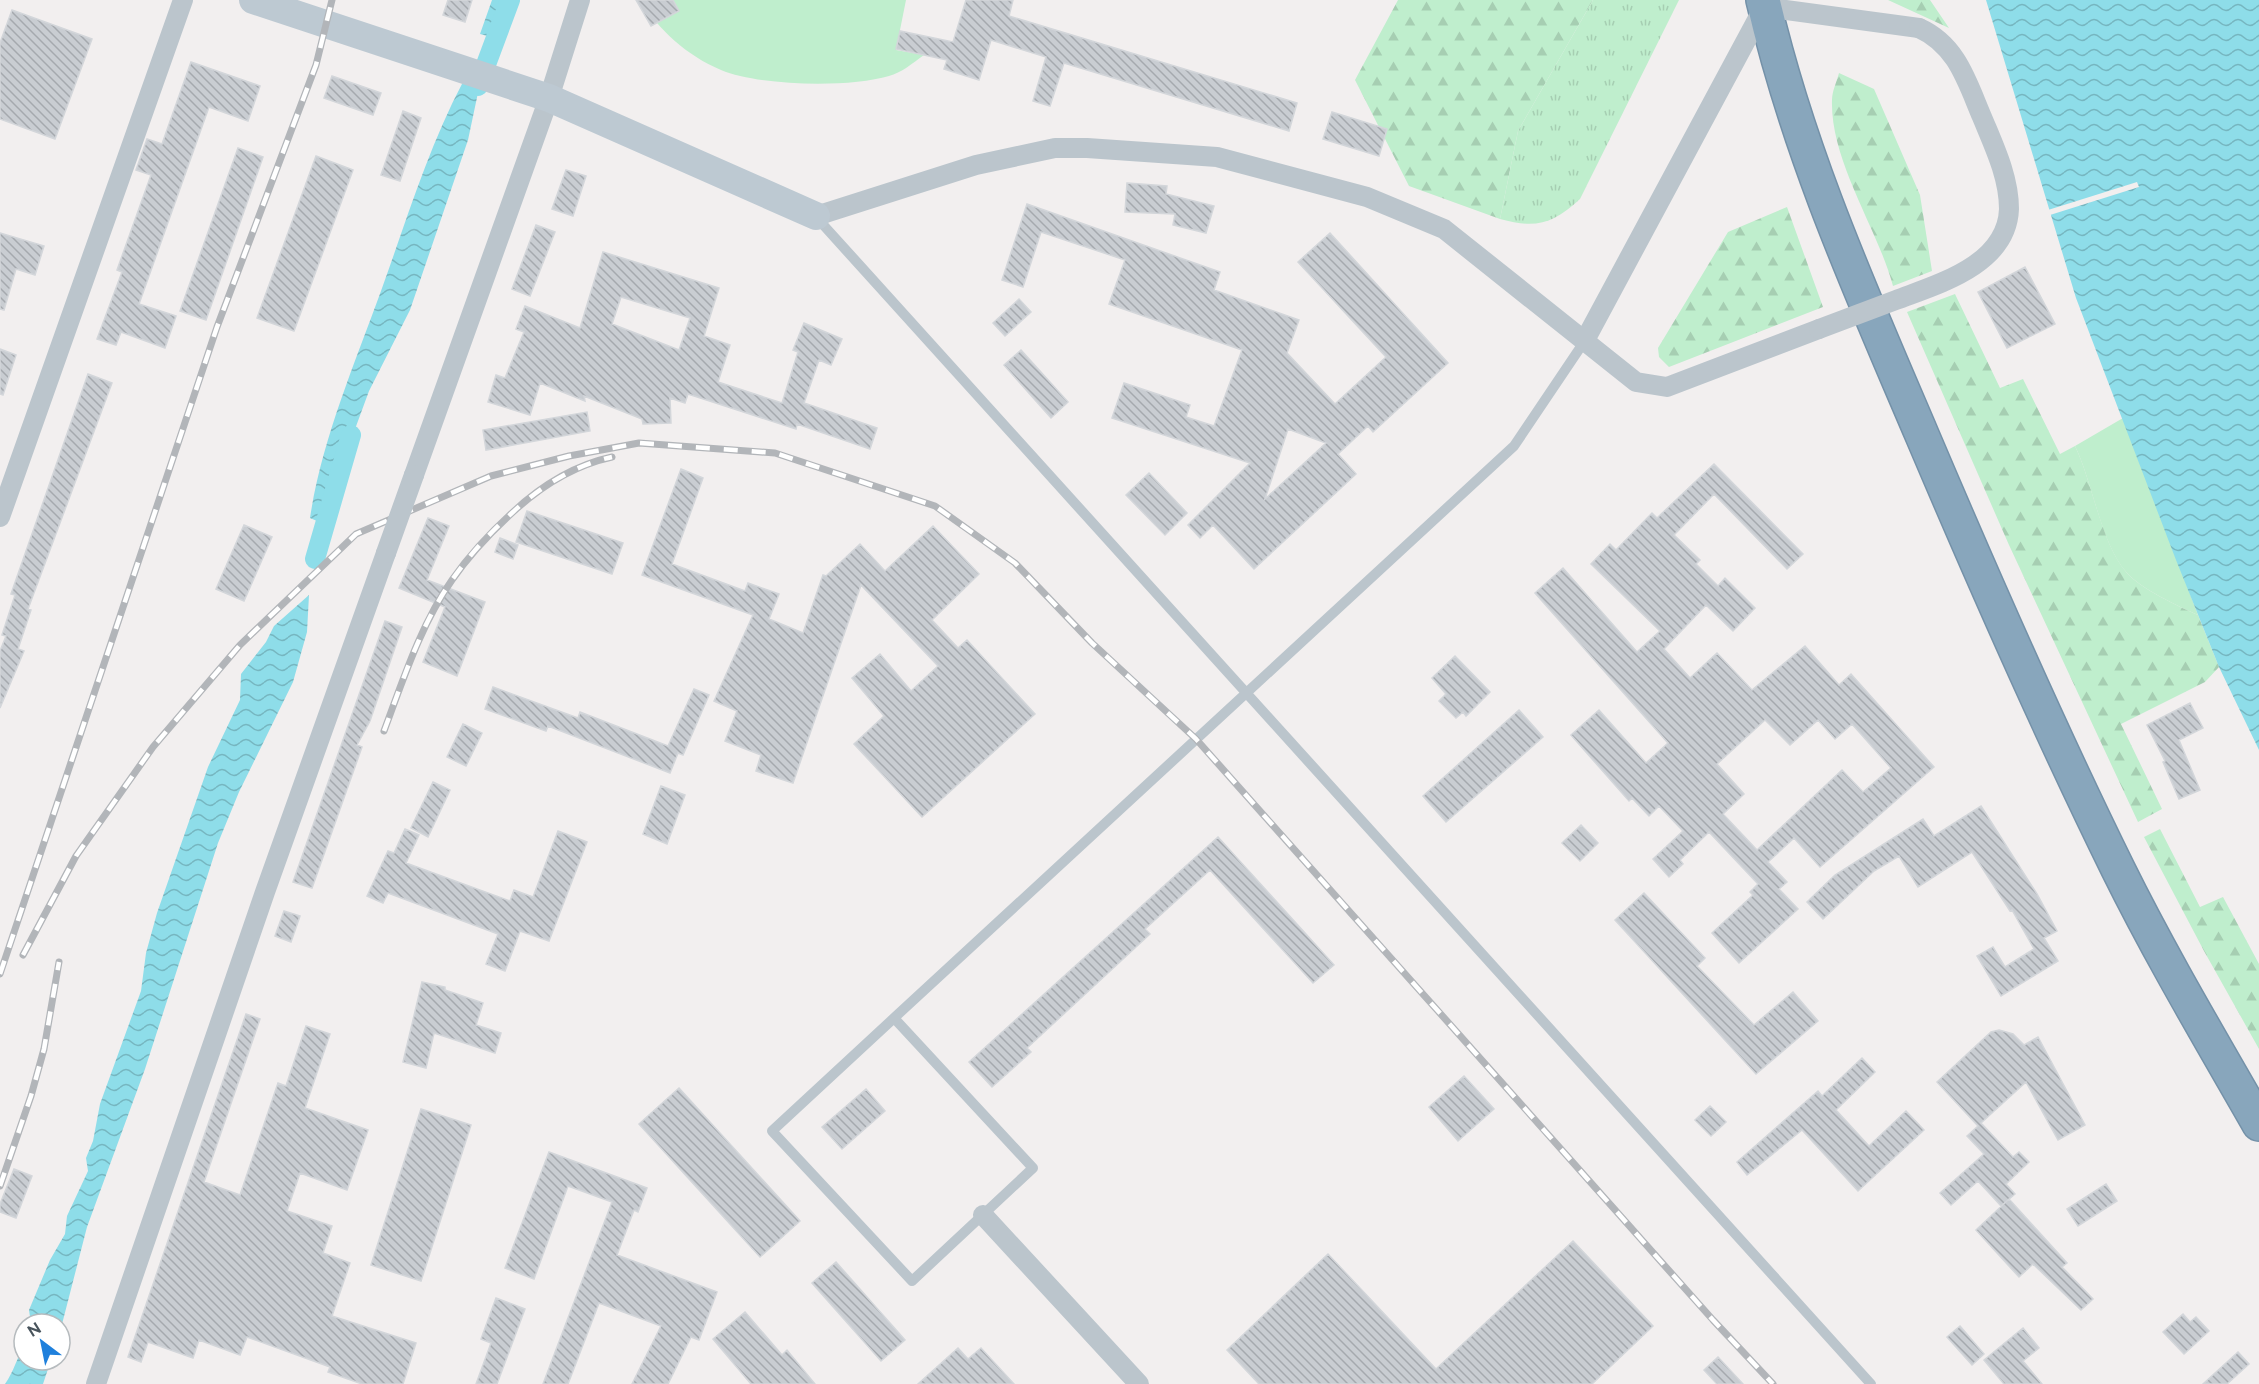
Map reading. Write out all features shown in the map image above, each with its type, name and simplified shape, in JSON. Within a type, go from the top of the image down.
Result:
[{"type":"highway","points":[[1764,4],[1787,91],[1820,193],[2025,672],[2119,872],[2191,1006],[2259,1124]]},
{"type":"street","points":[[0,517],[183,0]]},
{"type":"street","points":[[253,0],[549,98],[816,216],[976,165],[1055,148],[1088,147],[1217,157],[1367,197],[1444,229],[1584,342],[1636,382],[1667,387],[1949,280],[1973,267],[1992,250],[2003,231],[2009,210],[2001,160],[1961,68],[1950,50],[1933,35],[1918,28],[1764,4],[1584,342]]},
{"type":"street","points":[[96,1384],[261,903],[549,98],[580,0]]},
{"type":"street","points":[[983,1215],[1139,1384]]},
{"type":"lane","points":[[816,216],[1245,694],[1871,1384]]},
{"type":"lane","points":[[894,1018],[1033,1168],[912,1281],[772,1131],[894,1018],[1514,446],[1584,342]]},
{"type":"green space","points":[[640,0],[906,0],[896,50],[924,55],[898,73],[872,80],[804,84],[737,75],[708,64],[685,49],[665,32]]},
{"type":"green space","points":[[1398,0],[1593,0],[1518,131],[1500,219],[1409,186],[1355,80]]},
{"type":"green space","points":[[1593,0],[1679,0],[1580,199],[1561,214],[1543,222],[1524,224],[1500,219],[1518,131]]},
{"type":"green space","points":[[1888,0],[1930,0],[1949,28]]},
{"type":"green space","points":[[1839,73],[1874,89],[1920,195],[1932,271],[1893,286],[1886,264],[1846,171],[1839,147],[1833,123],[1832,100]]},
{"type":"green space","points":[[1787,207],[1823,307],[1669,367],[1659,357],[1658,348],[1728,232]]},
{"type":"green space","points":[[1955,294],[2000,388],[2023,379],[2060,454],[2075,446],[2104,530],[2118,561],[2127,573],[2141,585],[2198,615],[2219,667],[2205,682],[2121,724],[2162,809],[2138,822],[2009,545],[1907,312]]},
{"type":"green space","points":[[2123,418],[2198,615],[2160,597],[2133,579],[2110,547],[2075,446]]},
{"type":"green space","points":[[2160,829],[2200,907],[2223,897],[2259,964],[2259,1049],[2144,837]]},
{"type":"water","points":[[492,0],[520,0],[502,40],[480,34]]},
{"type":"water","points":[[1986,0],[2259,0],[2259,750],[2219,667],[2076,298]]},
{"type":"water","points":[[463,82],[479,88],[468,140],[410,310],[369,391],[333,489],[324,524],[310,518],[322,460],[331,431],[428,159]]},
{"type":"water","points":[[309,595],[307,632],[293,682],[239,792],[218,843],[145,1069],[87,1227],[65,1312],[29,1312],[50,1260],[65,1234],[67,1216],[88,1171],[86,1158],[93,1141],[100,1104],[141,991],[146,953],[157,913],[208,767],[240,700],[241,674],[266,642],[274,626]]},
{"type":"water","points":[[12,1372],[47,1372],[43,1384],[5,1384]]},
{"type":"pier","points":[[2137,182],[2139,187],[2050,215],[2048,210]]},
{"type":"building","points":[[448,0],[472,0],[465,22],[443,15]]},
{"type":"building","points":[[636,0],[673,0],[679,11],[651,26]]},
{"type":"building","points":[[966,0],[1013,0],[1009,16],[1297,103],[1289,131],[1064,63],[1050,106],[1033,101],[1046,57],[991,40],[979,80],[944,69],[947,60],[896,49],[900,31],[953,42]]},
{"type":"building","points":[[12,10],[92,39],[55,139],[0,119],[0,43]]},
{"type":"building","points":[[191,62],[260,86],[248,121],[209,107],[139,304],[176,316],[165,348],[121,332],[116,345],[97,339],[122,272],[117,270],[151,175],[136,170],[147,139],[162,144]]},
{"type":"building","points":[[332,76],[381,93],[373,115],[324,98]]},
{"type":"building","points":[[403,111],[421,118],[400,181],[381,175]]},
{"type":"building","points":[[1332,112],[1387,129],[1379,156],[1323,139]]},
{"type":"building","points":[[238,148],[263,157],[206,320],[180,311]]},
{"type":"building","points":[[316,156],[353,170],[294,331],[257,318]]},
{"type":"building","points":[[566,170],[586,176],[573,216],[552,209]]},
{"type":"building","points":[[1127,183],[1167,186],[1166,194],[1214,206],[1206,233],[1173,225],[1175,214],[1125,212]]},
{"type":"building","points":[[1027,204],[1220,272],[1214,290],[1299,320],[1287,353],[1335,404],[1386,357],[1298,262],[1330,233],[1448,363],[1373,432],[1368,426],[1338,454],[1356,474],[1254,569],[1213,525],[1200,538],[1188,525],[1250,463],[1112,418],[1124,383],[1190,405],[1186,417],[1214,426],[1242,350],[1109,304],[1125,260],[1041,232],[1023,287],[1002,280]],"holes":[[[1288,429],[1326,443],[1265,499]]]},
{"type":"building","points":[[536,225],[555,232],[530,296],[512,289]]},
{"type":"building","points":[[0,233],[44,246],[35,275],[16,269],[4,310],[0,309]]},
{"type":"building","points":[[603,252],[719,288],[704,336],[730,345],[718,382],[782,403],[798,352],[793,350],[804,323],[842,339],[831,365],[819,360],[804,403],[877,428],[870,449],[797,424],[796,429],[688,394],[685,403],[670,398],[671,423],[643,424],[642,419],[584,396],[585,401],[540,383],[530,415],[488,402],[496,375],[505,378],[524,332],[516,329],[525,306],[580,328]],"holes":[[[621,297],[690,318],[679,350],[612,324]]]},
{"type":"building","points":[[2025,267],[2055,324],[2007,348],[1978,292]]},
{"type":"building","points":[[1019,299],[1031,312],[1005,336],[993,323]]},
{"type":"building","points":[[0,349],[16,355],[3,395],[0,394]]},
{"type":"building","points":[[1021,350],[1068,402],[1051,418],[1004,365]]},
{"type":"building","points":[[88,374],[112,383],[28,609],[31,610],[18,649],[24,651],[0,708],[0,651],[6,636],[2,635],[15,595],[11,594]]},
{"type":"building","points":[[587,412],[590,431],[486,450],[483,430]]},
{"type":"building","points":[[1714,464],[1803,554],[1787,569],[1714,494],[1674,535],[1700,560],[1696,564],[1718,586],[1725,578],[1755,608],[1733,631],[1706,605],[1664,649],[1690,678],[1717,653],[1752,690],[1805,646],[1839,685],[1851,674],[1934,767],[1820,867],[1794,838],[1768,862],[1787,882],[1779,889],[1798,909],[1739,963],[1712,933],[1753,895],[1750,892],[1758,884],[1709,832],[1680,860],[1683,864],[1669,877],[1653,859],[1683,831],[1659,806],[1649,816],[1632,798],[1629,801],[1571,735],[1599,710],[1646,763],[1668,743],[1535,593],[1563,568],[1637,652],[1660,631],[1591,564],[1610,544],[1616,550],[1652,513],[1657,518]],"holes":[[[1765,720],[1790,745],[1818,720],[1835,739],[1852,724],[1891,768],[1863,792],[1842,770],[1757,850],[1723,814],[1744,794],[1717,764]]]},
{"type":"building","points":[[681,469],[703,478],[672,564],[745,591],[748,583],[779,594],[769,619],[803,633],[823,575],[826,576],[860,544],[885,571],[933,526],[979,574],[932,620],[958,648],[967,640],[1035,714],[922,817],[854,744],[884,716],[852,678],[880,654],[911,691],[938,666],[861,585],[793,783],[756,771],[761,755],[725,741],[737,711],[714,701],[753,615],[642,575]]},
{"type":"building","points":[[1149,473],[1187,513],[1165,535],[1126,495]]},
{"type":"building","points":[[527,511],[623,543],[612,574],[516,542]]},
{"type":"building","points":[[428,518],[449,526],[427,580],[485,602],[457,676],[423,662],[445,607],[399,588]]},
{"type":"building","points":[[244,525],[272,537],[244,601],[216,589]]},
{"type":"building","points":[[500,538],[518,545],[513,559],[495,552]]},
{"type":"building","points":[[385,621],[402,627],[370,721],[357,745],[362,747],[312,888],[293,882]]},
{"type":"building","points":[[1455,656],[1490,692],[1466,716],[1463,712],[1456,718],[1439,701],[1446,694],[1432,678]]},
{"type":"building","points":[[493,687],[578,718],[580,712],[668,746],[694,689],[709,695],[683,755],[678,753],[670,773],[548,726],[546,731],[485,709]]},
{"type":"building","points":[[2190,703],[2203,728],[2179,740],[2200,790],[2179,799],[2163,762],[2165,761],[2147,725]]},
{"type":"building","points":[[1519,710],[1543,737],[1446,822],[1423,796]]},
{"type":"building","points":[[463,724],[482,733],[466,766],[447,757]]},
{"type":"building","points":[[433,782],[450,790],[428,837],[411,828]]},
{"type":"building","points":[[661,786],[685,795],[667,844],[643,834]]},
{"type":"building","points":[[1981,806],[2037,894],[2057,931],[2044,938],[2058,961],[2001,996],[1977,956],[1993,947],[2005,967],[2034,949],[2012,910],[2010,911],[1972,852],[1918,887],[1899,856],[1874,871],[1823,919],[1807,902],[1835,875],[1923,819],[1934,836]]},
{"type":"building","points":[[1581,825],[1598,843],[1580,861],[1562,843]]},
{"type":"building","points":[[405,829],[419,835],[406,863],[510,901],[514,890],[533,897],[558,831],[587,842],[549,941],[520,931],[505,971],[486,964],[498,934],[388,893],[383,903],[367,896],[388,851],[394,853]]},
{"type":"building","points":[[1218,837],[1334,965],[1313,983],[1210,870],[1145,929],[1150,934],[1027,1048],[1031,1052],[992,1087],[969,1062]]},
{"type":"building","points":[[1644,893],[1705,958],[1697,966],[1754,1025],[1793,992],[1818,1021],[1756,1074],[1615,920]]},
{"type":"building","points":[[284,911],[300,916],[291,942],[275,936]]},
{"type":"building","points":[[422,982],[445,987],[445,990],[483,1003],[476,1025],[501,1033],[495,1053],[434,1033],[426,1068],[403,1062]]},
{"type":"building","points":[[246,1014],[260,1019],[204,1182],[240,1195],[278,1083],[286,1086],[306,1026],[330,1034],[305,1108],[368,1130],[347,1190],[300,1173],[287,1211],[332,1226],[323,1253],[350,1263],[332,1316],[416,1343],[403,1384],[362,1384],[328,1372],[330,1367],[247,1337],[240,1355],[199,1340],[193,1358],[148,1342],[141,1362],[128,1357]]},
{"type":"building","points":[[1999,1030],[2013,1034],[2024,1045],[2038,1037],[2085,1125],[2058,1140],[2026,1082],[1981,1123],[2013,1157],[2019,1152],[2029,1162],[2006,1184],[2015,1194],[2001,1206],[1978,1181],[1951,1205],[1940,1193],[1984,1154],[1967,1136],[1978,1126],[1937,1082],[1991,1032]]},
{"type":"building","points":[[1862,1058],[1875,1072],[1836,1110],[1869,1146],[1906,1111],[1924,1130],[1858,1191],[1802,1130],[1747,1175],[1737,1162],[1818,1091],[1822,1096]]},
{"type":"building","points":[[1464,1076],[1494,1109],[1458,1141],[1429,1107]]},
{"type":"building","points":[[679,1088],[800,1221],[760,1257],[639,1124]]},
{"type":"building","points":[[866,1089],[885,1111],[842,1149],[822,1127]]},
{"type":"building","points":[[1710,1106],[1726,1122],[1711,1136],[1695,1120]]},
{"type":"building","points":[[421,1109],[471,1125],[421,1281],[371,1265]]},
{"type":"building","points":[[549,1152],[647,1188],[638,1212],[634,1210],[617,1255],[717,1292],[699,1340],[691,1337],[668,1384],[632,1384],[661,1326],[599,1303],[568,1384],[543,1384],[612,1202],[568,1186],[534,1279],[505,1268]]},
{"type":"building","points":[[14,1169],[32,1176],[16,1218],[0,1212],[0,1204]]},
{"type":"building","points":[[2106,1184],[2117,1201],[2078,1226],[2067,1209]]},
{"type":"building","points":[[2009,1199],[2067,1263],[2062,1267],[2093,1299],[2081,1310],[2033,1264],[2019,1277],[1976,1230]]},
{"type":"building","points":[[1573,1241],[1653,1326],[1592,1384],[1259,1384],[1227,1350],[1328,1254],[1436,1369]]},
{"type":"building","points":[[836,1262],[905,1340],[881,1361],[812,1283]]},
{"type":"building","points":[[496,1298],[525,1309],[497,1384],[476,1384],[491,1343],[481,1339]]},
{"type":"building","points":[[745,1312],[782,1355],[787,1350],[815,1384],[751,1384],[713,1339]]},
{"type":"building","points":[[2183,1314],[2190,1322],[2196,1317],[2209,1331],[2184,1354],[2163,1332]]},
{"type":"building","points":[[1960,1326],[1984,1354],[1972,1365],[1947,1337]]},
{"type":"building","points":[[2023,1328],[2039,1348],[2023,1361],[2042,1384],[2004,1384],[1984,1360]]},
{"type":"building","points":[[958,1348],[968,1359],[981,1348],[1014,1384],[918,1384]]},
{"type":"building","points":[[2238,1352],[2249,1364],[2227,1384],[2203,1384]]},
{"type":"building","points":[[1718,1357],[1743,1384],[1717,1384],[1704,1370]]},
{"type":"waterway","points":[[478,86],[510,0]]},
{"type":"waterway","points":[[315,559],[351,435]]},
{"type":"railway","points":[[0,974],[217,327],[316,65],[332,0]]},
{"type":"railway","points":[[23,955],[76,856],[153,747],[240,645],[356,534],[491,476],[569,456],[639,443],[775,453],[935,506],[1015,563],[1092,643],[1196,739],[1713,1320],[1773,1384]]},
{"type":"railway","points":[[384,731],[431,615],[452,580],[473,553],[513,512],[547,485],[585,465],[612,457]]},
{"type":"railway","points":[[0,1186],[31,1096],[44,1049],[59,962]]}]
